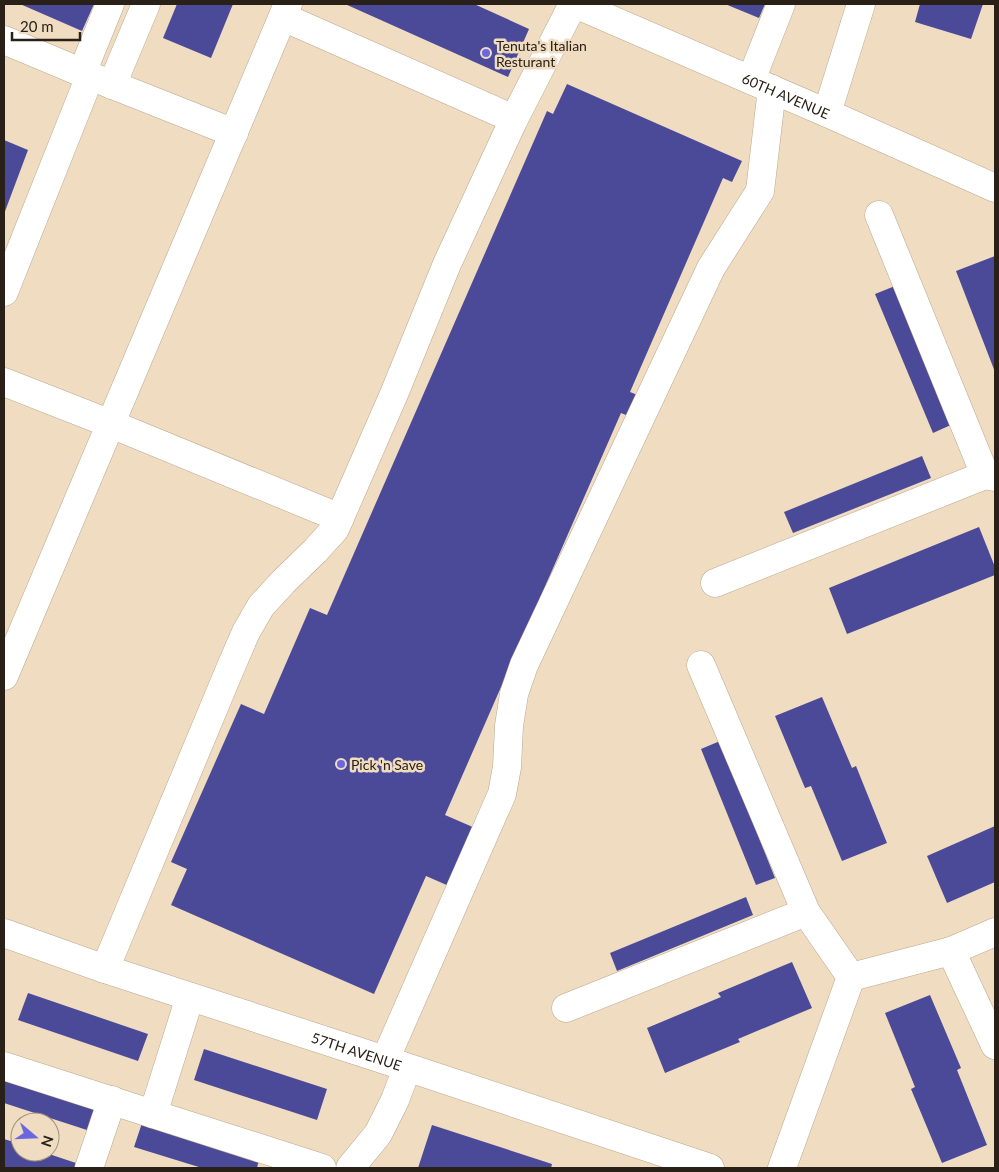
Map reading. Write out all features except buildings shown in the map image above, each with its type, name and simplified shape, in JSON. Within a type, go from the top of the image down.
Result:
[{"type":"street","points":[[95,78],[110,4]]},
{"type":"street","points":[[4,292],[10,257],[95,78],[146,4]]},
{"type":"street","points":[[105,969],[246,632],[261,606],[335,529],[398,385],[447,264],[514,119],[574,4]]},
{"type":"street","name":"60TH AVENUE","points":[[574,4],[995,188]]},
{"type":"street","points":[[350,1168],[378,1134],[395,1100],[396,1064],[502,794],[507,767],[509,726],[514,694],[524,665],[711,268],[760,191],[762,85],[781,4]]},
{"type":"street","points":[[827,113],[861,4]]},
{"type":"street","points":[[4,676],[286,10],[514,119]]},
{"type":"street","points":[[4,40],[234,133]]},
{"type":"street","points":[[715,583],[990,476],[879,215]]},
{"type":"street","points":[[4,382],[340,518]]},
{"type":"street","points":[[701,665],[806,912],[851,977]]},
{"type":"street","points":[[566,1008],[806,912]]},
{"type":"street","points":[[851,977],[951,950],[995,932]]},
{"type":"street","name":"57TH AVENUE","points":[[4,933],[105,969],[710,1168]]},
{"type":"street","points":[[951,950],[995,1044]]},
{"type":"street","points":[[782,1168],[851,977]]},
{"type":"street","points":[[153,1114],[190,997]]},
{"type":"street","points":[[4,1066],[322,1168]]},
{"type":"street","points":[[89,1168],[112,1100]]},
{"type":"place","name":"Tenuta's Italian Resturant","points":[[486,53]]},
{"type":"place","name":"Pick 'n Save","points":[[341,764]]}]
